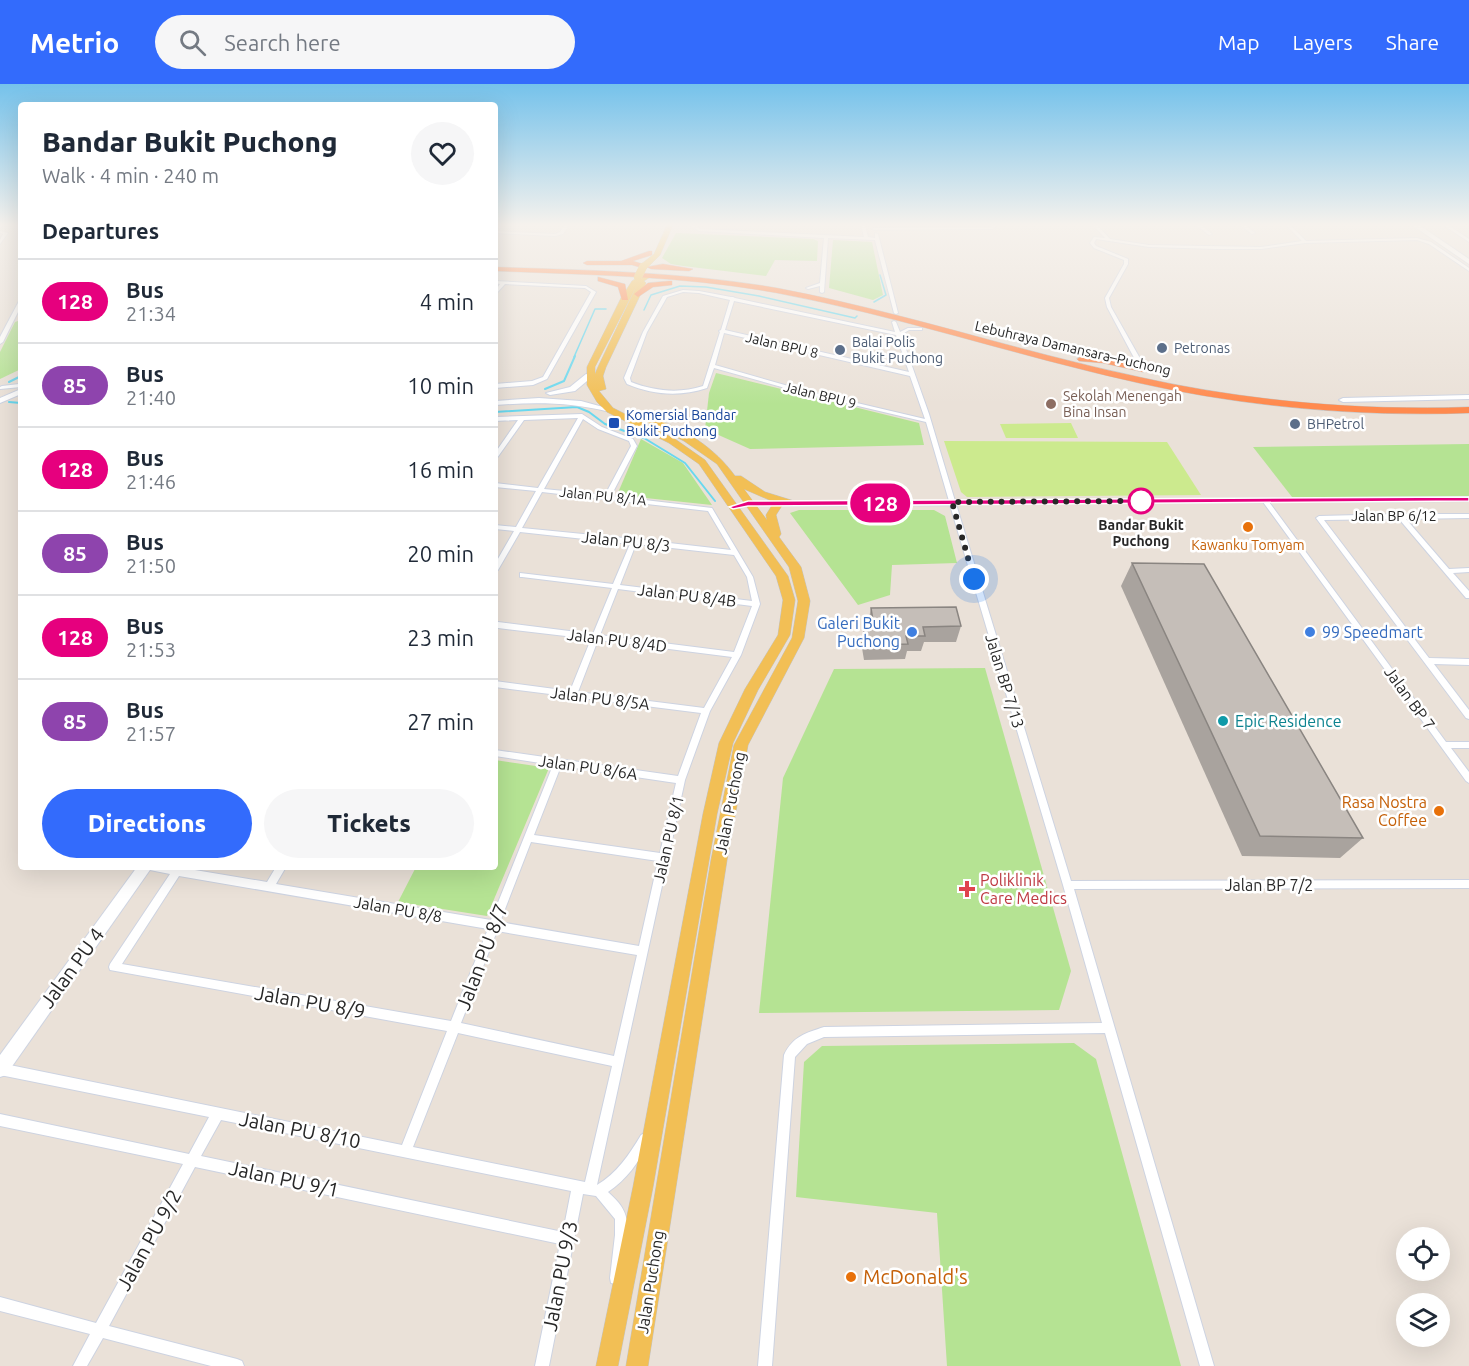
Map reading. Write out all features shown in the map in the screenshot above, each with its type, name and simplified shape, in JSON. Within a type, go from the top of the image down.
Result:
[{"type":"highway","points":[[618,285],[622,286],[625,298]]},
{"type":"highway","points":[[638,294],[656,285]]},
{"type":"highway","points":[[702,285],[760,292],[895,317],[920,329],[999,345]]},
{"type":"highway","name":"Lebuhraya Damansara–Puchong","points":[[737,285],[842,305],[1139,380],[1215,393],[1331,407],[1425,411],[1469,410]]},
{"type":"highway","name":"Lebuhraya Damansara–Puchong","points":[[768,285],[858,303],[895,317],[1167,380],[1269,394],[1343,400],[1390,403],[1469,402]]},
{"type":"highway","points":[[794,285],[822,288],[858,303]]},
{"type":"highway","points":[[1082,359],[1103,360],[1143,369]]},
{"type":"main road","name":"Jalan Puchong","points":[[607,1366],[710,814],[726,743],[752,689],[784,635],[789,600],[782,576],[741,505],[735,481],[720,462],[704,448],[683,435],[628,412],[609,399],[603,391],[598,376],[625,298],[633,285]]},
{"type":"main road","name":"Jalan Puchong","points":[[637,1366],[717,872],[741,745],[798,638],[804,600],[795,567],[693,453],[610,410],[594,392],[589,376],[642,285]]},
{"type":"main road","points":[[720,462],[746,486],[764,497],[784,503],[771,516],[772,526],[785,554]]},
{"type":"street","points":[[498,386],[533,383],[545,378],[594,292],[586,287],[550,285]]},
{"type":"street","name":"Jalan BP 7/13","points":[[888,285],[899,334],[1068,885],[1206,1366]]},
{"type":"street","points":[[1114,285],[1107,298],[1109,307],[1143,369]]},
{"type":"street","points":[[733,298],[705,387],[696,391],[639,388],[629,383],[627,378],[645,332],[665,296],[683,291],[733,298],[899,334],[908,329],[920,329]]},
{"type":"street","points":[[0,342],[18,307]]},
{"type":"street","points":[[12,319],[18,318]]},
{"type":"street","name":"Jalan BPU 8","points":[[721,331],[913,375]]},
{"type":"street","name":"Jalan BPU 9","points":[[713,366],[804,392],[927,421]]},
{"type":"street","points":[[498,397],[564,392],[578,386],[589,376]]},
{"type":"street","points":[[2,394],[18,390]]},
{"type":"street","points":[[1343,400],[1469,397]]},
{"type":"street","points":[[498,403],[577,400],[610,410]]},
{"type":"street","points":[[498,565],[582,416]]},
{"type":"street","points":[[498,419],[582,416],[600,428],[633,442],[634,446],[608,496]]},
{"type":"street","points":[[498,453],[524,417]]},
{"type":"street","name":"Jalan PU 8/1A","points":[[498,484],[710,509],[735,553]]},
{"type":"street","points":[[741,505],[1469,499]]},
{"type":"street","name":"Jalan BP 7","points":[[1265,501],[1469,779]]},
{"type":"street","points":[[1401,516],[1469,596]]},
{"type":"street","name":"Jalan BP 6/12","points":[[1428,662],[1319,518],[1469,516]]},
{"type":"street","name":"Jalan PU 8/3","points":[[498,527],[735,553]]},
{"type":"street","points":[[573,694],[634,542]]},
{"type":"street","points":[[735,553],[750,577],[756,604]]},
{"type":"street","points":[[1447,570],[1469,570]]},
{"type":"street","name":"Jalan PU 8/4B","points":[[522,576],[756,604]]},
{"type":"street","name":"Jalan PU 8/1","points":[[589,1189],[681,780],[706,711],[737,655],[756,604]]},
{"type":"street","name":"Jalan PU 8/4D","points":[[498,625],[737,655]]},
{"type":"street","points":[[1428,662],[1469,662]]},
{"type":"street","points":[[1428,662],[1469,716]]},
{"type":"street","name":"Jalan PU 8/5A","points":[[498,684],[706,711]]},
{"type":"street","points":[[1445,745],[1469,745]]},
{"type":"street","name":"Jalan PU 8/6A","points":[[498,753],[681,780]]},
{"type":"street","name":"Jalan PU 8/7","points":[[406,1151],[558,762]]},
{"type":"street","points":[[529,838],[664,858]]},
{"type":"street","name":"Jalan PU 4","points":[[0,1069],[143,870]]},
{"type":"street","name":"Jalan PU 8/8","points":[[171,870],[643,951]]},
{"type":"street","points":[[269,887],[279,870]]},
{"type":"street","name":"Jalan PU 8/9","points":[[177,871],[114,967],[454,1028],[618,1062]]},
{"type":"street","name":"Jalan BP 7/2","points":[[1068,885],[1469,884]]},
{"type":"street","points":[[765,1366],[790,1055],[803,1040],[824,1032],[1110,1029]]},
{"type":"street","name":"Jalan PU 8/10","points":[[0,1069],[589,1189]]},
{"type":"street","name":"Jalan PU 9/2","points":[[80,1366],[218,1113]]},
{"type":"street","name":"Jalan PU 9/1","points":[[0,1120],[567,1239]]},
{"type":"street","points":[[617,1314],[616,1264],[623,1226],[620,1214],[589,1189],[622,1176],[635,1159],[652,1126]]},
{"type":"street","name":"Jalan PU 9/3","points":[[542,1366],[567,1239],[589,1189]]},
{"type":"street","points":[[0,1304],[237,1366]]},
{"type":"green space","points":[[829,285],[881,285],[883,295],[873,300],[829,288]]},
{"type":"green space","points":[[18,321],[18,370],[0,379],[0,352],[15,322]]},
{"type":"green space","points":[[716,373],[919,423],[924,445],[750,449],[705,429],[709,393]]},
{"type":"green space","points":[[1071,423],[1078,438],[1006,438],[1000,424]]},
{"type":"green space","points":[[641,439],[683,463],[712,505],[617,495]]},
{"type":"green space","points":[[944,441],[1167,442],[1201,495],[967,497],[961,492]]},
{"type":"green space","points":[[1469,444],[1469,498],[1292,497],[1253,447]]},
{"type":"green space","points":[[799,510],[934,510],[945,516],[957,563],[892,565],[890,595],[858,605],[790,513]]},
{"type":"green space","points":[[985,668],[1071,971],[1059,1010],[759,1013],[783,778],[834,669]]},
{"type":"green space","points":[[498,760],[549,768],[487,916],[398,902],[414,870],[498,870]]},
{"type":"green space","points":[[1074,1043],[1096,1059],[1181,1366],[947,1366],[937,1213],[796,1197],[804,1062],[822,1046]]},
{"type":"building","name":"Epic Residence","points":[[1132,563],[1204,564],[1363,838],[1260,836]]},
{"type":"building","points":[[956,607],[961,626],[923,627],[925,636],[906,636],[908,644],[866,645],[864,627],[874,627],[871,608]]},
{"type":"waterway","points":[[874,302],[886,295],[883,285]]},
{"type":"waterway","points":[[644,310],[651,295],[680,286],[706,287],[759,296],[855,318],[857,316]]},
{"type":"waterway","points":[[574,357],[595,309],[606,309]]},
{"type":"waterway","points":[[545,389],[564,381],[575,356]]},
{"type":"waterway","points":[[9,382],[18,378]]},
{"type":"waterway","points":[[9,402],[18,403]]},
{"type":"waterway","points":[[498,412],[577,407],[589,412],[605,424],[644,438],[685,463],[715,501]]},
{"type":"bus line","name":"128","points":[[733,507],[748,504],[1469,499]]},
{"type":"place","name":"Petronas","points":[[1162,348]]},
{"type":"place","name":"Balai Polis Bukit Puchong","points":[[840,350]]},
{"type":"place","name":"Sekolah Menengah Bina Insan","points":[[1051,404]]},
{"type":"place","name":"Komersial Bandar Bukit Puchong","points":[[614,423]]},
{"type":"place","name":"BHPetrol","points":[[1295,424]]},
{"type":"place","name":"Bandar Bukit Puchong","points":[[1141,501]]},
{"type":"place","name":"Kawanku Tomyam","points":[[1248,527]]},
{"type":"place","name":"Galeri Bukit Puchong","points":[[912,632]]},
{"type":"place","name":"99 Speedmart","points":[[1310,632]]},
{"type":"place","name":"Epic Residence","points":[[1223,721]]},
{"type":"place","name":"Rasa Nostra Coffee","points":[[1439,811]]},
{"type":"place","name":"Poliklinik Care Medics","points":[[967,889]]},
{"type":"place","name":"McDonald's","points":[[851,1277]]},
{"type":"route","points":[[974,579],[952,502],[1141,501]]}]
